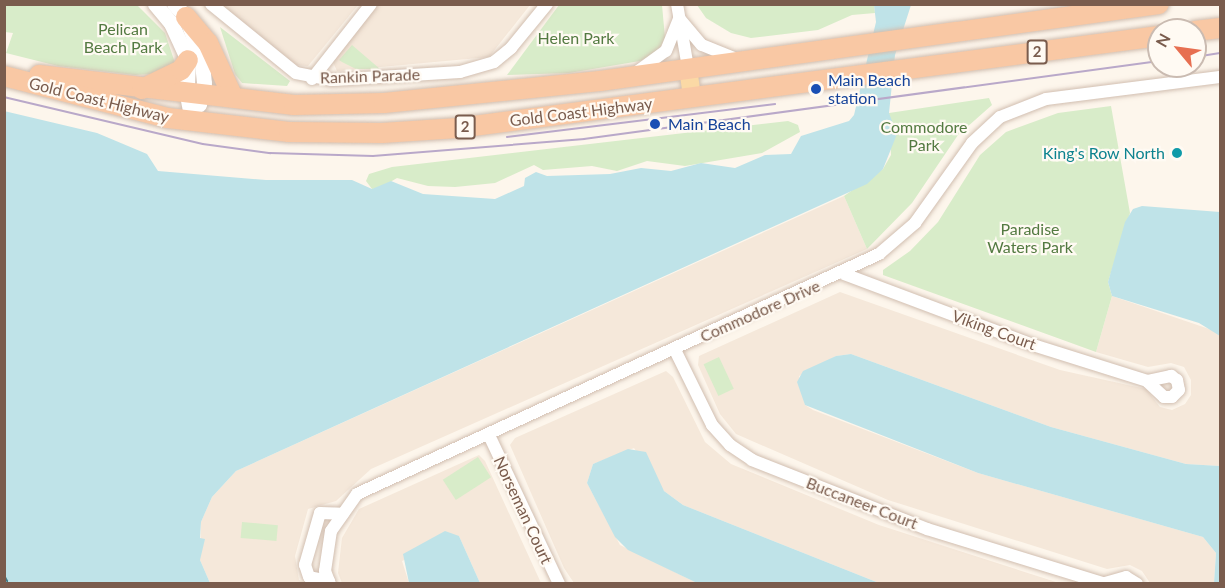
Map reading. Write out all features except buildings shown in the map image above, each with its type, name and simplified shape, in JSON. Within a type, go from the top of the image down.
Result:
[{"type":"highway","name":"Gold Coast Highway","points":[[5,67],[195,96],[233,97],[306,106],[384,103],[629,76],[1159,4]]},
{"type":"highway","points":[[180,11],[208,43],[233,97]]},
{"type":"highway","name":"Gold Coast Highway","points":[[4,76],[193,121],[289,132],[417,131],[692,98],[1147,38]]},
{"type":"highway","points":[[142,89],[181,70],[188,60]]},
{"type":"main road","points":[[688,68],[692,98]]},
{"type":"street","points":[[155,4],[171,23],[188,60],[195,96]]},
{"type":"street","name":"Rankin Parade","points":[[211,4],[296,73],[312,79],[460,72],[494,62],[511,48],[547,4]]},
{"type":"street","points":[[312,79],[371,4]]},
{"type":"street","points":[[677,4],[688,68]]},
{"type":"street","points":[[180,11],[202,61],[193,121]]},
{"type":"street","points":[[679,18],[702,45],[743,60]]},
{"type":"street","points":[[629,76],[666,51],[679,18]]},
{"type":"street","name":"Commodore Drive","points":[[329,582],[325,571],[331,531],[357,494],[844,274],[900,239],[933,202],[972,143],[985,129],[1014,110],[1046,99],[1221,77]]},
{"type":"street","name":"Viking Court","points":[[844,274],[1033,345],[1147,381]]},
{"type":"street","name":"Buccaneer Court","points":[[675,350],[712,425],[730,445],[752,460],[927,529],[1106,583],[1129,578],[1137,584]]},
{"type":"street","name":"Norseman Court","points":[[489,435],[559,584]]},
{"type":"street","points":[[329,582],[309,577],[305,565],[320,513],[343,514]]},
{"type":"shaded area","points":[[222,5],[358,5],[308,66],[296,65]]},
{"type":"shaded area","points":[[374,5],[530,5],[489,57],[337,71],[332,60]]},
{"type":"shaded area","points":[[844,196],[867,249],[371,469],[336,501],[308,509],[295,556],[299,580],[306,583],[210,583],[200,560],[201,522],[212,497],[236,471]]},
{"type":"shaded area","points":[[840,292],[1060,370],[1146,389],[1160,407],[1172,410],[1185,404],[1191,395],[1191,380],[1184,367],[1171,363],[1148,367],[1096,352],[1112,296],[1215,331],[1220,336],[1220,466],[1186,464],[1051,427],[851,354],[836,356],[799,376],[805,405],[813,410],[978,473],[1203,537],[1216,553],[1214,583],[1150,583],[1142,571],[1130,565],[1107,569],[888,500],[736,434],[720,414],[698,365],[699,356]]},
{"type":"shaded area","points":[[666,371],[673,377],[705,442],[731,464],[879,525],[1059,583],[879,583],[683,505],[664,491],[634,448],[593,464],[587,483],[620,545],[697,583],[574,583],[564,568],[510,445],[515,438]]},
{"type":"shaded area","points":[[479,455],[485,461],[541,583],[480,583],[459,536],[402,561],[409,583],[342,583],[338,573],[342,538],[359,509]]},
{"type":"green space","points":[[874,4],[875,13],[852,15],[818,30],[751,38],[731,33],[706,18],[697,5]]},
{"type":"green space","name":"Pelican Beach Park","points":[[5,5],[137,5],[165,33],[175,63],[152,74],[135,75],[58,66],[6,53],[13,33],[5,32]]},
{"type":"green space","name":"Helen Park","points":[[559,5],[662,5],[665,38],[657,53],[640,61],[569,73],[507,75]]},
{"type":"green space","points":[[220,27],[290,81],[287,86],[242,83],[235,74]]},
{"type":"green space","points":[[352,45],[380,69],[356,69],[339,60]]},
{"type":"green space","name":"Commodore Park","points":[[989,98],[992,105],[958,135],[912,203],[867,249],[844,196],[883,169],[891,155],[889,113]]},
{"type":"green space","name":"Paradise Waters Park","points":[[1111,106],[1130,213],[1108,282],[1112,296],[1096,352],[883,275],[883,270],[910,251],[938,222],[980,155],[1006,132],[1058,113]]},
{"type":"green space","points":[[788,121],[798,125],[800,132],[762,153],[685,166],[647,161],[617,171],[592,166],[543,170],[534,165],[495,183],[455,187],[428,186],[397,178],[380,188],[372,189],[366,181],[369,174],[392,167]]},
{"type":"green space","points":[[719,357],[734,389],[718,396],[704,364]]},
{"type":"green space","points":[[478,457],[491,477],[456,500],[443,480]]},
{"type":"green space","points":[[242,522],[278,525],[276,541],[241,538]]},
{"type":"water","points":[[874,5],[911,5],[895,55],[889,113],[897,134],[883,169],[867,184],[236,471],[212,497],[201,522],[200,538],[205,539],[200,560],[210,583],[5,583],[4,111],[97,133],[147,154],[158,171],[266,180],[352,180],[372,189],[391,181],[423,194],[495,199],[524,186],[525,178],[536,172],[547,176],[610,174],[641,168],[671,171],[701,163],[735,168],[765,155],[791,154],[801,136],[849,121],[854,115],[876,22]]},
{"type":"water","points":[[1142,206],[1220,212],[1220,336],[1199,323],[1112,296],[1108,282],[1125,222],[1133,209]]},
{"type":"water","points":[[851,354],[1051,427],[1186,464],[1220,466],[1220,583],[1214,583],[1216,553],[1203,537],[978,473],[805,405],[797,382],[803,371],[836,356]]},
{"type":"water","points":[[628,449],[646,452],[664,491],[683,505],[879,583],[697,583],[628,550],[615,537],[587,483],[593,464]]},
{"type":"water","points":[[445,531],[459,536],[480,583],[409,583],[403,554]]},
{"type":"ferry route","points":[[4,575],[9,584]]},
{"type":"tram line","points":[[1207,55],[1220,53]]},
{"type":"tram line","points":[[4,97],[203,144],[270,153],[373,156],[584,139],[1147,63]]},
{"type":"tram line","points":[[507,137],[775,104]]},
{"type":"place","name":"Main Beach station","points":[[816,89]]},
{"type":"place","name":"Main Beach","points":[[655,124]]},
{"type":"place","name":"King's Row North","points":[[1177,153]]}]
